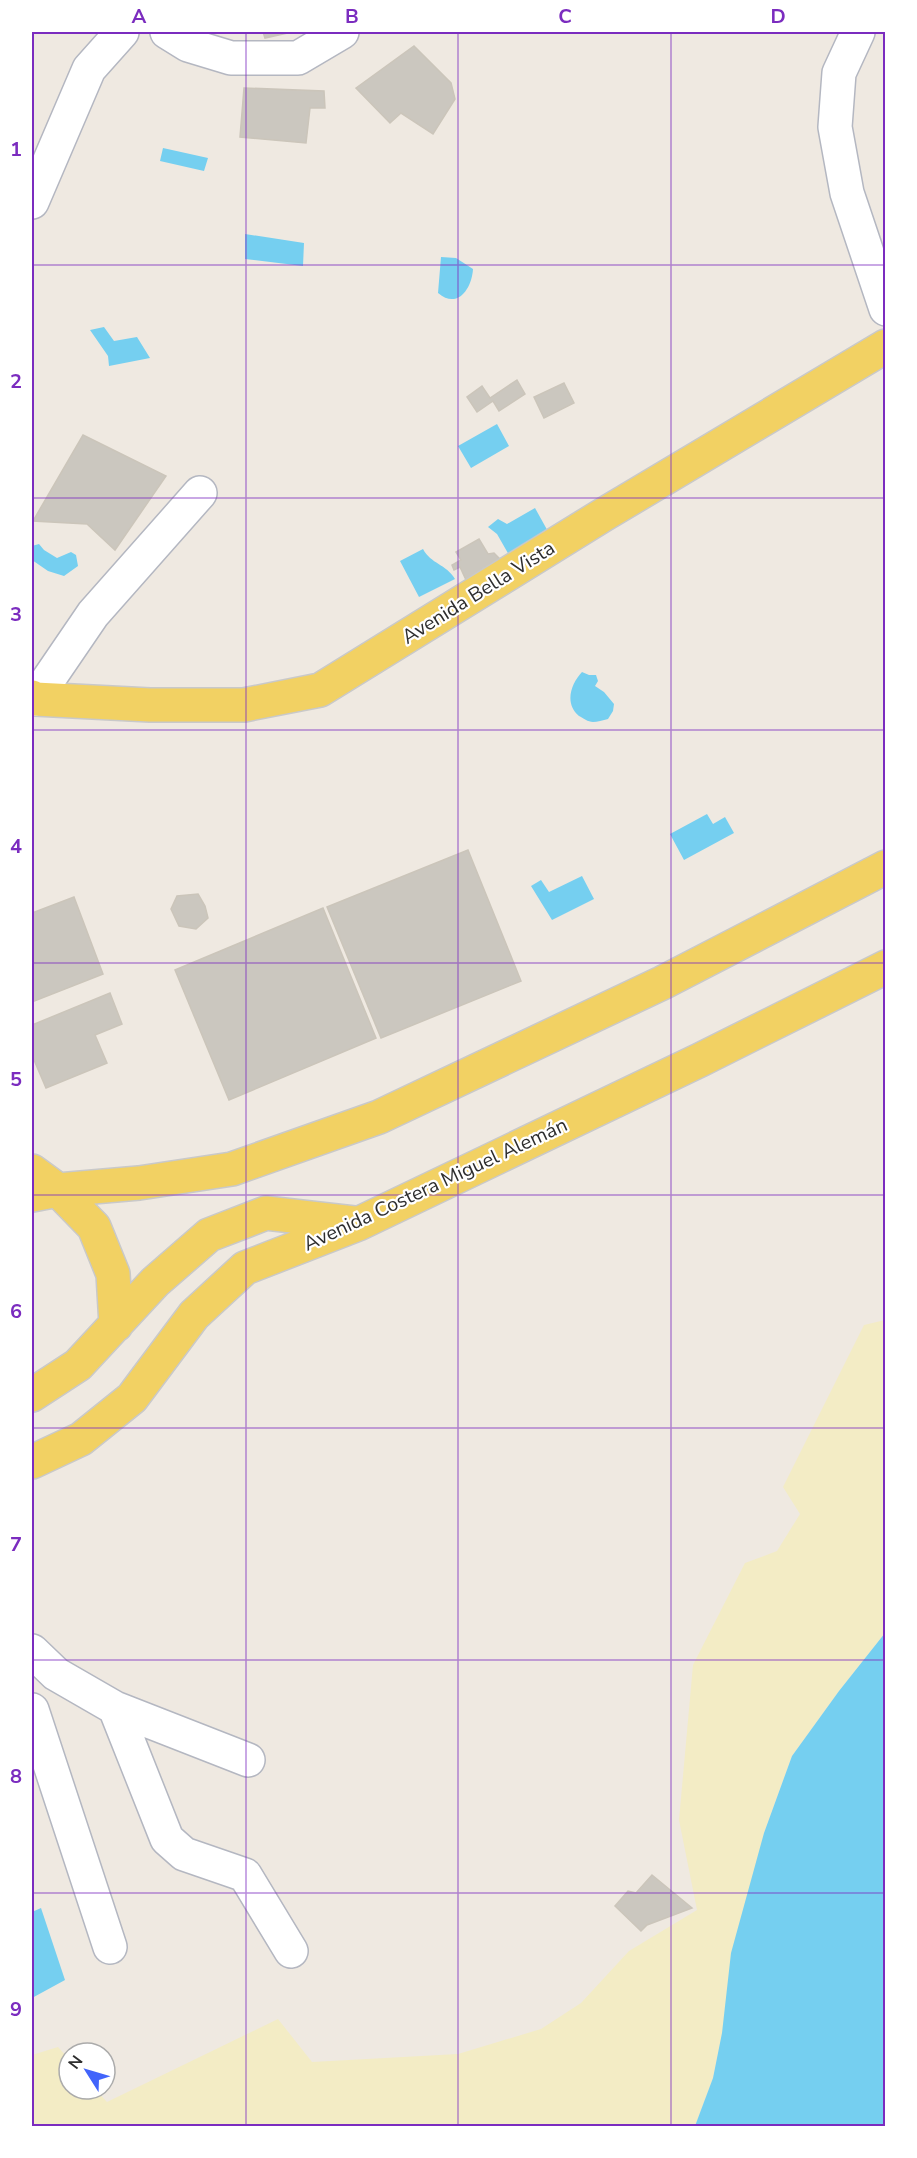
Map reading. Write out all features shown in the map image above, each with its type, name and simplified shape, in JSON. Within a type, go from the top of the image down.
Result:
[{"type":"main road","name":"Avenida Bella Vista","points":[[33,698],[150,705],[244,705],[320,690],[603,514],[885,346]]},
{"type":"main road","points":[[45,1192],[139,1183],[232,1169],[379,1117],[662,983],[885,867]]},
{"type":"main road","name":"Avenida Costera Miguel Alemán","points":[[32,1462],[81,1439],[132,1398],[194,1315],[245,1268],[358,1224],[689,1065],[885,967]]},
{"type":"main road","points":[[32,1171],[45,1192],[94,1227],[113,1274],[116,1325]]},
{"type":"main road","points":[[32,1395],[78,1365],[155,1282],[208,1235],[266,1213],[358,1224]]},
{"type":"street","points":[[32,202],[89,69],[122,32]]},
{"type":"street","points":[[167,32],[188,45],[231,58],[298,58],[342,32]]},
{"type":"street","points":[[858,32],[839,72],[834,127],[847,193],[885,309]]},
{"type":"street","points":[[33,698],[93,614],[200,493]]},
{"type":"street","points":[[32,1651],[56,1674],[115,1708],[248,1760]]},
{"type":"street","points":[[115,1708],[166,1839],[184,1854],[245,1875],[291,1951]]},
{"type":"street","points":[[32,1710],[110,1947]]},
{"type":"sand","points":[[885,1320],[885,1633],[792,1756],[764,1833],[713,2078],[695,2126],[32,2126],[32,2055],[57,2047],[57,2101],[107,2102],[117,2101],[117,2097],[278,2019],[312,2062],[458,2054],[541,2029],[581,2003],[629,1951],[697,1910],[679,1820],[693,1665],[745,1563],[777,1551],[800,1514],[783,1487],[864,1325]]},
{"type":"water","points":[[163,148],[208,158],[204,171],[160,161]]},
{"type":"water","points":[[245,234],[304,243],[303,266],[245,259]]},
{"type":"water","points":[[441,257],[456,258],[473,269],[467,289],[458,298],[445,298],[438,293]]},
{"type":"water","points":[[104,327],[114,341],[137,337],[150,358],[109,366],[108,356],[90,330]]},
{"type":"water","points":[[497,424],[509,446],[471,468],[458,446]]},
{"type":"water","points":[[535,508],[550,535],[509,555],[497,534],[488,527],[498,519],[507,524]]},
{"type":"water","points":[[39,544],[57,558],[71,552],[76,555],[78,566],[64,576],[48,571],[32,560],[32,546]]},
{"type":"water","points":[[423,549],[455,579],[419,597],[400,561]]},
{"type":"water","points":[[582,672],[596,675],[598,681],[595,686],[604,692],[614,704],[608,719],[591,722],[574,711],[570,700],[572,688]]},
{"type":"water","points":[[707,814],[713,824],[725,817],[734,833],[684,860],[670,834]]},
{"type":"water","points":[[582,876],[594,899],[552,920],[531,886],[541,880],[549,892]]},
{"type":"water","points":[[885,1633],[885,2126],[695,2126],[713,2078],[722,2033],[731,1953],[764,1833],[792,1756]]},
{"type":"water","points":[[41,1908],[65,1980],[32,1998],[32,1912]]},
{"type":"building","points":[[263,32],[292,32],[265,38]]},
{"type":"building","points":[[414,46],[451,83],[455,99],[433,134],[401,113],[390,123],[356,88]]},
{"type":"building","points":[[244,88],[324,91],[325,108],[310,108],[306,143],[240,137]]},
{"type":"building","points":[[517,380],[525,394],[499,411],[493,401],[477,412],[467,397],[482,386],[490,398]]},
{"type":"building","points":[[564,383],[574,403],[544,418],[534,397]]},
{"type":"building","points":[[83,435],[166,476],[115,550],[87,524],[33,521]]},
{"type":"building","points":[[479,539],[488,554],[494,553],[507,566],[475,584],[471,577],[466,580],[460,567],[454,570],[452,565],[461,560],[456,552]]},
{"type":"building","points":[[468,850],[521,981],[381,1038],[327,907]]},
{"type":"building","points":[[198,894],[205,906],[208,918],[196,929],[179,926],[171,909],[177,896]]},
{"type":"building","points":[[74,897],[103,974],[32,1002],[32,913]]},
{"type":"building","points":[[323,908],[376,1038],[229,1100],[175,970]]},
{"type":"building","points":[[110,993],[122,1024],[95,1035],[107,1063],[46,1088],[34,1060],[32,1061],[32,1025]]},
{"type":"building","points":[[652,1875],[692,1908],[647,1925],[641,1931],[615,1906],[628,1891],[636,1893]]}]
